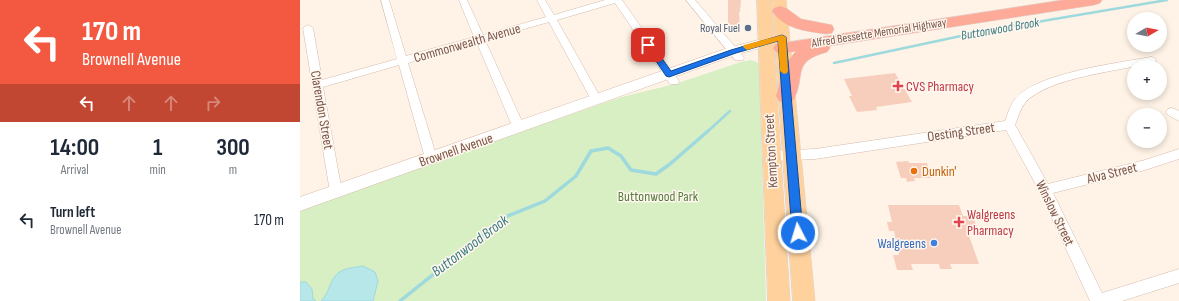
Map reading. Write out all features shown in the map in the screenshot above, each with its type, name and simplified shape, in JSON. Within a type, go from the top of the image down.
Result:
[{"type":"highway","name":"Alfred Bessette Memorial Highway","points":[[782,43],[826,29],[1016,0]]},
{"type":"highway","name":"Alfred Bessette Memorial Highway","points":[[782,43],[915,28],[1094,0]]},
{"type":"highway","points":[[779,6],[786,18],[798,24],[826,29]]},
{"type":"highway","points":[[786,96],[793,65],[798,58],[806,53],[815,49],[868,40],[915,28]]},
{"type":"main road","name":"Kempton Street","points":[[764,0],[766,46],[804,301]]},
{"type":"main road","name":"Kempton Street","points":[[779,6],[786,96],[782,156],[779,301]]},
{"type":"main road","name":"Brownell Avenue","points":[[300,204],[597,100],[736,55],[782,43]]},
{"type":"street","points":[[384,0],[431,158]]},
{"type":"street","points":[[463,0],[519,128]]},
{"type":"street","points":[[541,0],[597,100]]},
{"type":"street","points":[[616,0],[671,77]]},
{"type":"street","name":"Commonwealth Avenue","points":[[318,85],[616,0]]},
{"type":"street","points":[[690,0],[736,55]]},
{"type":"street","name":"Clarendon Street","points":[[308,28],[336,192]]},
{"type":"street","name":"Oesting Street","points":[[782,156],[1009,125],[1019,102],[1026,95],[1043,85],[1078,74],[1127,65]]},
{"type":"street","name":"Winslow Street","points":[[1009,125],[1045,190],[1098,301]]},
{"type":"street","name":"Alva Street","points":[[1045,190],[1146,165],[1179,154]]},
{"type":"street","points":[[1098,301],[1179,276]]},
{"type":"green space","name":"Buttonwood Park","points":[[751,60],[759,63],[766,301],[300,301],[300,209],[622,97],[675,84]]},
{"type":"water","points":[[363,266],[375,272],[378,281],[373,301],[321,301],[338,273],[346,269]]},
{"type":"water","points":[[300,282],[306,282],[312,289],[313,299],[316,301],[300,301]]},
{"type":"building","points":[[728,0],[741,0],[739,12],[740,30],[730,30],[728,23]]},
{"type":"building","name":"CVS Pharmacy","points":[[895,73],[912,102],[876,107],[877,110],[857,112],[849,96],[852,96],[844,79]]},
{"type":"building","name":"Dunkin'","points":[[908,161],[909,163],[927,163],[932,178],[914,178],[915,181],[907,182],[906,178],[901,178],[896,162]]},
{"type":"building","name":"Walgreens","points":[[888,205],[959,205],[963,216],[973,216],[978,230],[967,230],[979,264],[950,264],[952,269],[940,269],[939,264],[911,264],[913,270],[897,270],[893,255],[899,255],[894,231],[889,231],[887,222],[892,222]]},
{"type":"waterway","name":"Buttonwood Brook","points":[[834,63],[989,30],[1167,0]]},
{"type":"waterway","name":"Buttonwood Brook","points":[[707,132],[730,111]]},
{"type":"waterway","name":"Buttonwood Brook","points":[[400,301],[505,217],[545,201],[576,176],[591,151],[608,148],[621,156],[631,170],[656,174],[670,164],[708,131]]},
{"type":"slow traffic","points":[[747,47],[782,37],[784,71]]},
{"type":"place","name":"Royal Fuel","points":[[748,28]]},
{"type":"place","name":"CVS Pharmacy","points":[[898,86]]},
{"type":"place","name":"Dunkin'","points":[[914,171]]},
{"type":"place","name":"Walgreens Pharmacy","points":[[959,222]]},
{"type":"place","name":"Walgreens","points":[[934,243]]},
{"type":"route","points":[[648,45],[669,74],[733,51],[782,37],[798,233]]}]
